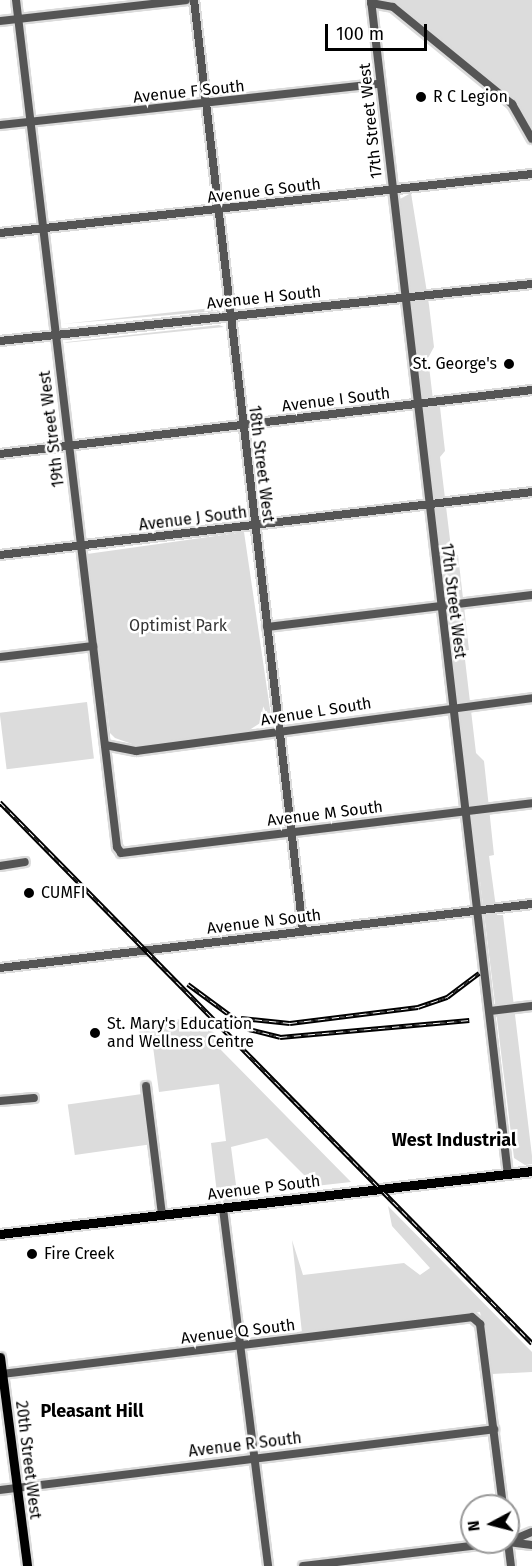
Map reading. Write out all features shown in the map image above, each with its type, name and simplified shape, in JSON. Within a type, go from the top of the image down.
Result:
[{"type":"main road","name":"Avenue P South","points":[[0,1234],[532,1171]]},
{"type":"main road","name":"20th Street West","points":[[0,1357],[27,1566]]},
{"type":"street","name":"19th Street West","points":[[16,0],[67,446],[121,853]]},
{"type":"street","points":[[0,21],[186,0]]},
{"type":"street","name":"18th Street West","points":[[195,0],[229,316],[303,931]]},
{"type":"street","points":[[371,1],[393,7],[512,104],[532,139]]},
{"type":"street","name":"17th Street West","points":[[371,1],[414,404],[453,707],[508,1174]]},
{"type":"street","name":"Avenue F South","points":[[0,125],[380,84]]},
{"type":"street","name":"Avenue G South","points":[[0,233],[532,174]]},
{"type":"street","name":"Avenue H South","points":[[0,341],[532,284]]},
{"type":"street","name":"Avenue I South","points":[[0,454],[532,390]]},
{"type":"street","name":"Avenue J South","points":[[0,555],[532,492]]},
{"type":"street","points":[[267,627],[532,595]]},
{"type":"street","points":[[0,657],[93,646]]},
{"type":"street","name":"Avenue L South","points":[[105,745],[135,751],[279,728],[532,698]]},
{"type":"street","name":"Avenue M South","points":[[121,853],[532,802]]},
{"type":"street","points":[[0,866],[25,862]]},
{"type":"street","name":"Avenue N South","points":[[0,968],[532,904]]},
{"type":"street","points":[[490,1011],[532,1006]]},
{"type":"street","points":[[146,1086],[162,1215]]},
{"type":"street","points":[[0,1101],[33,1098]]},
{"type":"street","points":[[223,1209],[268,1566]]},
{"type":"street","name":"Avenue Q South","points":[[2,1374],[477,1319],[494,1429]]},
{"type":"street","points":[[494,1429],[502,1494]]},
{"type":"street","name":"Avenue R South","points":[[0,1490],[494,1429]]},
{"type":"street","points":[[303,1566],[460,1548]]},
{"type":"green space","points":[[390,0],[532,0],[532,126],[513,101]]},
{"type":"green space","points":[[411,193],[434,347],[428,358],[434,408],[440,407],[445,451],[440,457],[452,556],[458,555],[469,650],[464,651],[476,753],[484,761],[494,855],[489,856],[497,915],[503,915],[532,1156],[532,1164],[525,1165],[514,1158],[444,588],[400,199]]},
{"type":"green space","points":[[221,307],[218,311],[62,324]]},
{"type":"green space","points":[[219,325],[224,327],[64,343],[67,342]]},
{"type":"green space","name":"Optimist Park","points":[[244,532],[271,716],[243,734],[135,745],[115,738],[110,733],[87,554]]},
{"type":"green space","points":[[87,702],[94,759],[7,769],[0,713]]},
{"type":"green space","points":[[197,1016],[217,1036],[221,1050],[351,1182],[315,1186],[267,1138],[231,1147],[238,1200],[218,1202],[211,1143],[226,1141],[219,1084],[159,1092],[152,1039],[140,1040],[138,1027]]},
{"type":"green space","points":[[142,1094],[149,1145],[75,1155],[68,1104]]},
{"type":"green space","points":[[388,1206],[532,1352],[532,1372],[492,1374],[480,1312],[302,1333],[292,1240],[303,1275],[404,1263],[420,1275],[430,1268],[392,1226]]},
{"type":"railway","points":[[0,802],[532,1343]]},
{"type":"railway","points":[[241,1018],[290,1023],[418,1007],[447,997],[479,973]]},
{"type":"railway","points":[[188,984],[249,1029],[280,1037],[469,1020]]},
{"type":"place","name":"R C Legion","points":[[421,97]]},
{"type":"place","name":"St. George's","points":[[509,364]]},
{"type":"place","name":"CUMFI","points":[[29,893]]},
{"type":"place","name":"St. Mary's Education and Wellness Centre","points":[[95,1033]]},
{"type":"place","name":"Fire Creek","points":[[32,1254]]},
{"type":"district","name":"West Industrial","points":[[454,1140]]},
{"type":"district","name":"Pleasant Hill","points":[[92,1411]]}]
